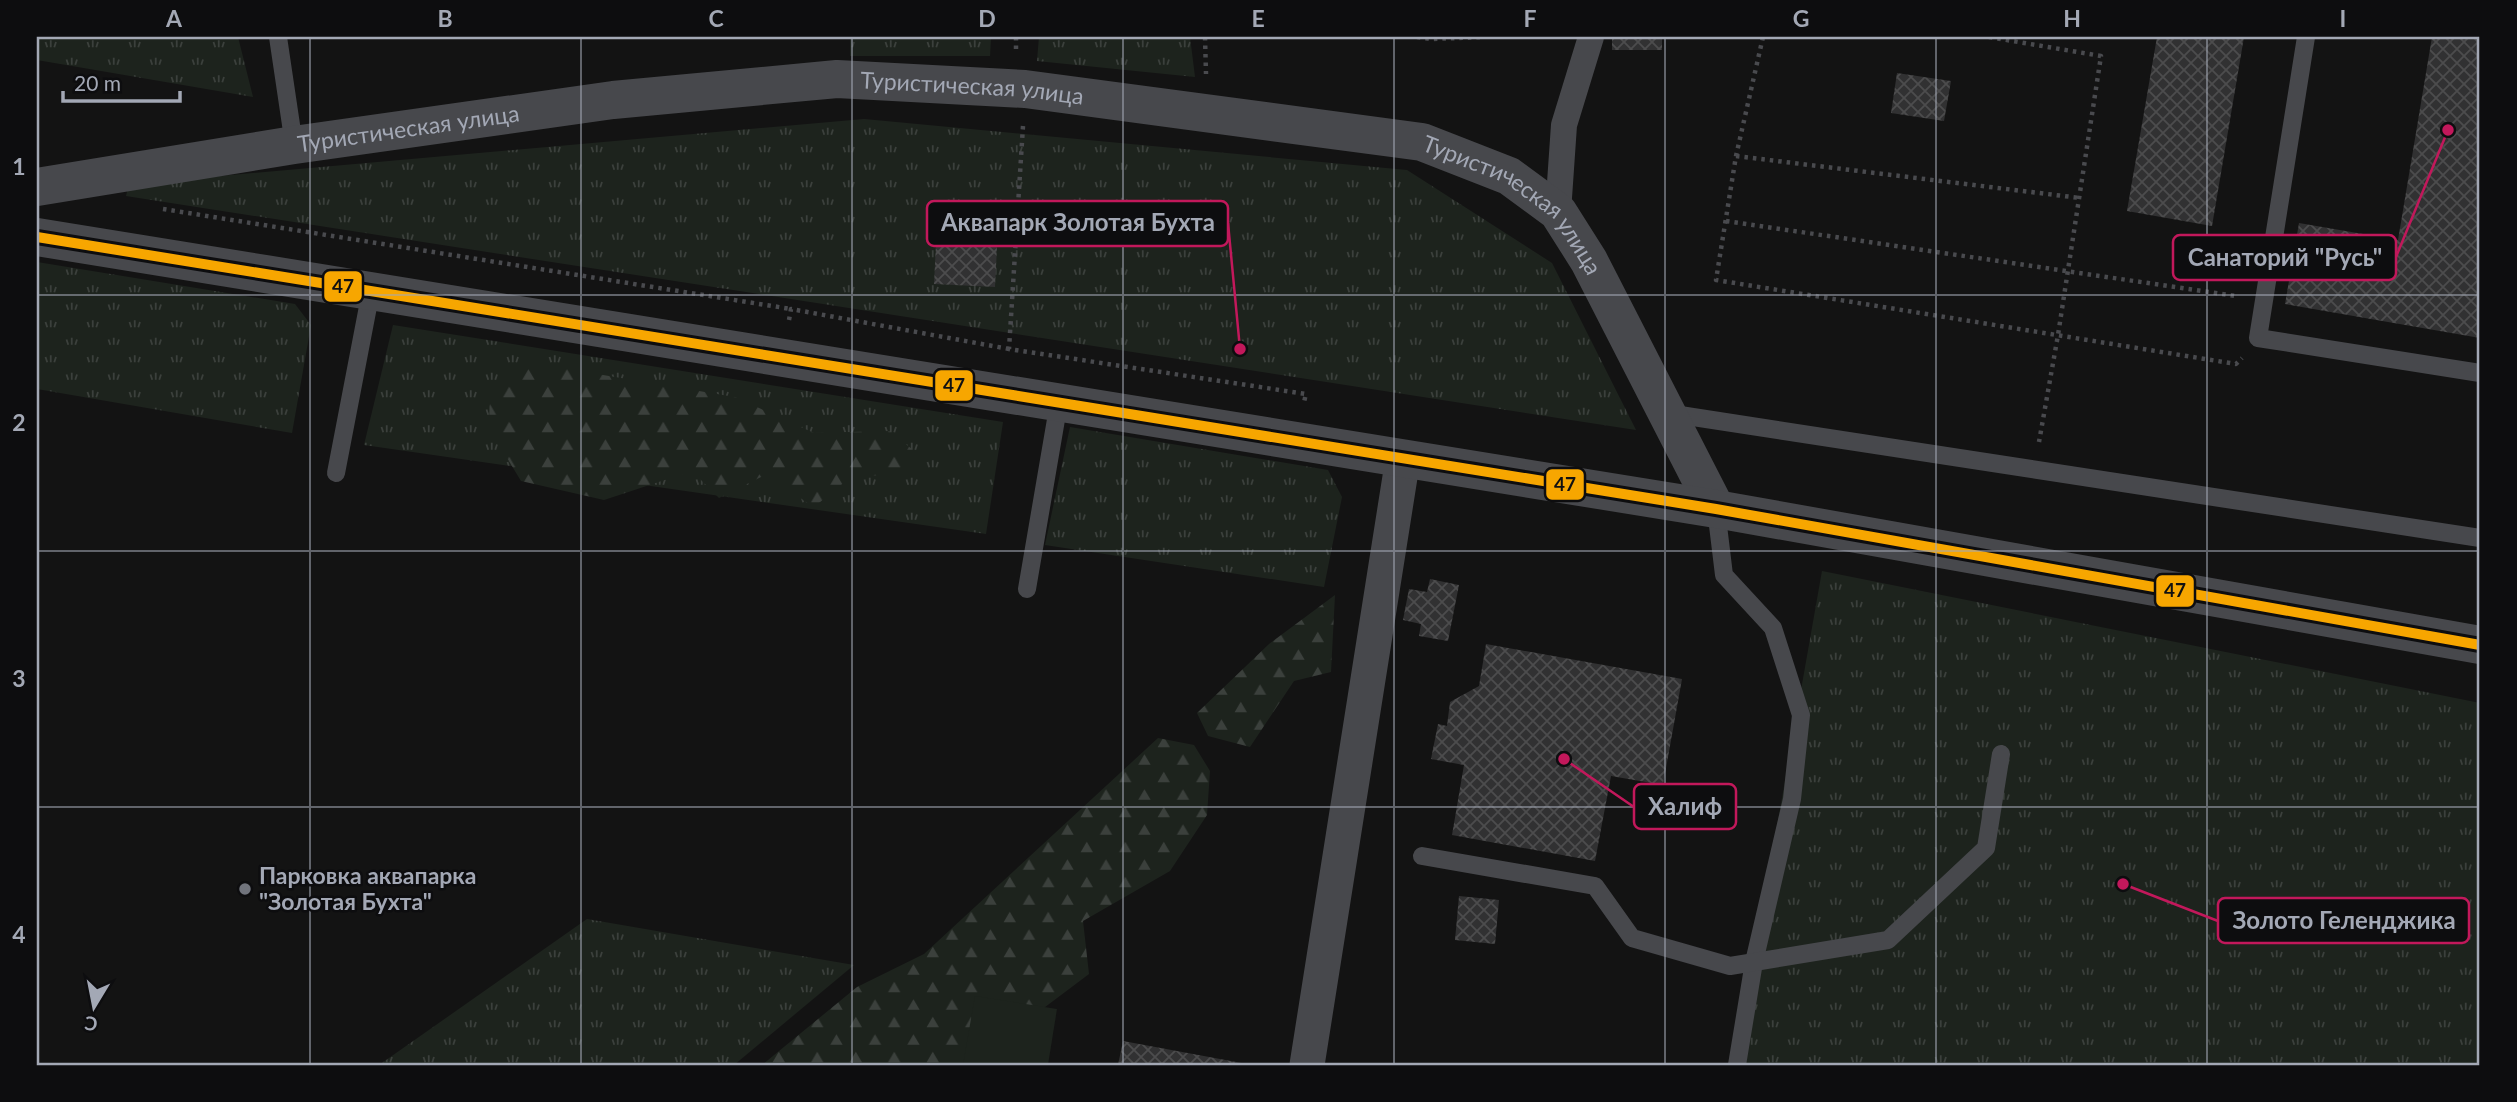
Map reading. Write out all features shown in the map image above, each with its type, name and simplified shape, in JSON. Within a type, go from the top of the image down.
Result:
[{"type":"street","points":[[1558,212],[1564,125],[1591,37]]},
{"type":"street","name":"Туристическая улица","points":[[37,187],[293,145],[613,100],[837,79],[1026,89],[1422,142],[1509,176],[1558,212],[1589,261],[1716,509]]},
{"type":"street","points":[[37,237],[1716,509],[2480,645]]},
{"type":"street","points":[[1307,1065],[1403,458]]},
{"type":"lane","points":[[278,37],[293,145]]},
{"type":"lane","points":[[2305,37],[2259,338],[2480,373]]},
{"type":"lane","points":[[336,473],[371,291]]},
{"type":"lane","points":[[1027,589],[1059,402]]},
{"type":"lane","points":[[1665,412],[2480,538]]},
{"type":"lane","points":[[1716,509],[1724,575],[1773,628],[1801,715],[1791,799],[1754,962],[1737,1065]]},
{"type":"lane","points":[[1422,856],[1595,886],[1632,938],[1730,966],[1888,940],[1986,848],[2001,754]]},
{"type":"path","points":[[1417,37],[1485,37]]},
{"type":"path","points":[[1763,37],[1736,156],[1716,280],[2236,364],[2259,338]]},
{"type":"path","points":[[1989,37],[2102,56],[2038,453]]},
{"type":"path","points":[[1026,89],[1009,349],[1306,394],[1297,441]]},
{"type":"path","points":[[1736,156],[2080,198]]},
{"type":"path","points":[[160,208],[791,309]]},
{"type":"path","points":[[1726,221],[2265,300]]},
{"type":"green space","points":[[37,37],[238,37],[253,97],[37,60]]},
{"type":"green space","points":[[850,37],[991,37],[990,56],[850,56]]},
{"type":"green space","points":[[1039,37],[1190,37],[1195,77],[1037,61]]},
{"type":"green space","points":[[864,119],[1407,170],[1552,263],[1636,430],[126,196],[129,184]]},
{"type":"green space","points":[[37,262],[295,304],[311,325],[292,433],[37,389]]},
{"type":"green space","points":[[393,325],[1003,422],[986,534],[364,445]]},
{"type":"green space","points":[[519,361],[735,397],[814,433],[889,431],[912,449],[903,475],[852,476],[814,507],[765,475],[719,498],[692,471],[604,500],[521,481],[489,428],[490,386]]},
{"type":"green space","points":[[1070,427],[1328,470],[1342,497],[1324,587],[1045,545]]},
{"type":"green space","points":[[1822,571],[2480,703],[2480,1065],[1735,1065]]},
{"type":"green space","points":[[1335,595],[1331,672],[1294,681],[1250,747],[1208,736],[1197,713],[1269,644]]},
{"type":"green space","points":[[1158,738],[1194,745],[1210,771],[1207,815],[1170,871],[1083,921],[1089,974],[968,1065],[762,1065],[857,987],[924,954]]},
{"type":"green space","points":[[587,919],[854,965],[734,1065],[379,1065]]},
{"type":"green space","points":[[975,996],[1057,1009],[1048,1065],[963,1065]]},
{"type":"building","points":[[1612,37],[1662,37],[1662,50],[1612,50]]},
{"type":"building","points":[[2157,37],[2244,37],[2212,226],[2127,211]]},
{"type":"building","points":[[2432,37],[2480,37],[2480,338],[2285,304],[2299,223],[2398,240]]},
{"type":"building","points":[[1897,73],[1951,81],[1944,121],[1891,113]]},
{"type":"building","points":[[936,244],[997,247],[995,287],[934,284]]},
{"type":"building","points":[[1430,579],[1459,585],[1448,641],[1419,636],[1421,624],[1403,620],[1409,589],[1427,592]]},
{"type":"building","points":[[1486,644],[1682,679],[1663,785],[1611,776],[1595,861],[1452,835],[1464,765],[1431,759],[1438,724],[1447,726],[1450,702],[1479,686]]},
{"type":"building","points":[[1459,896],[1499,900],[1495,944],[1455,940]]},
{"type":"building","points":[[1123,1041],[1247,1064],[1247,1065],[1118,1065]]},
{"type":"transit line","name":"47","points":[[37,237],[1716,509],[2480,645]]},
{"type":"place","name":"Санаторий \"Русь\"","points":[[2448,130]]},
{"type":"place","name":"Аквапарк Золотая Бухта","points":[[1240,349]]},
{"type":"place","name":"Халиф","points":[[1564,759]]},
{"type":"place","name":"Золото Геленджика","points":[[2123,884]]},
{"type":"place","name":"Парковка аквапарка \"Золотая Бухта\"","points":[[245,889]]}]
